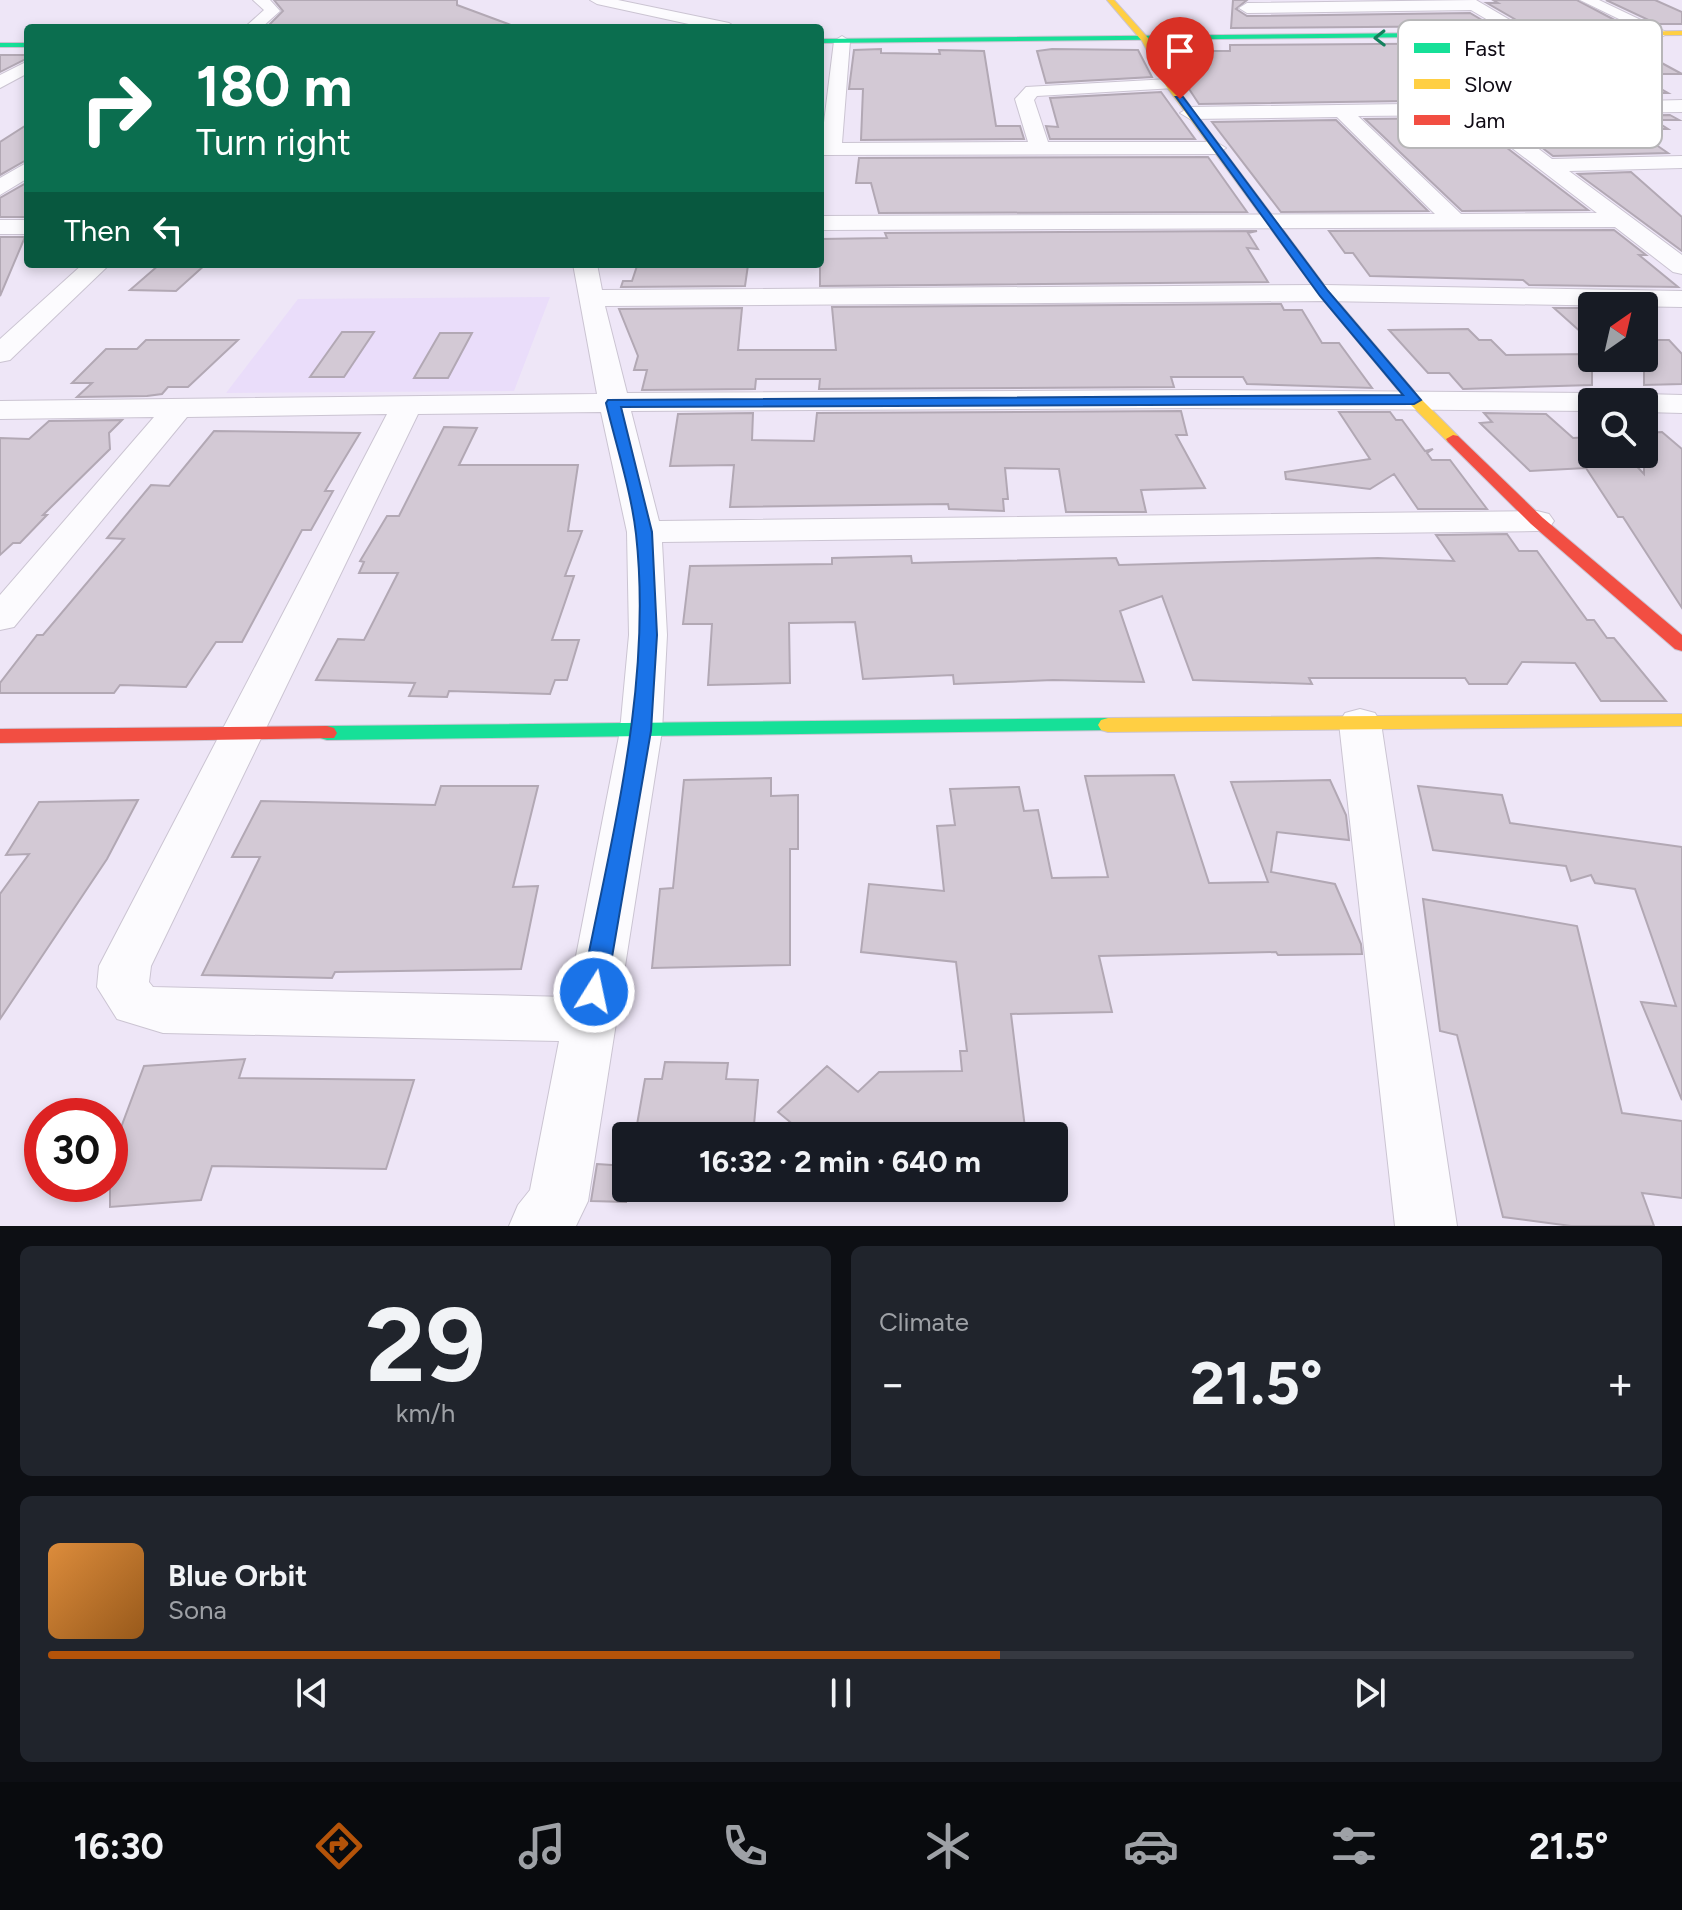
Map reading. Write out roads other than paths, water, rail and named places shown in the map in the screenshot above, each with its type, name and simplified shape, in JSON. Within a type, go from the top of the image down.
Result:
[{"type":"street","points":[[257,24],[272,11],[260,0]]},
{"type":"street","points":[[597,0],[710,24]]},
{"type":"street","points":[[1110,0],[1164,58],[1169,84],[1190,113],[1324,293],[1414,400],[1537,521],[1682,645]]},
{"type":"street","points":[[1587,0],[1631,20]]},
{"type":"street","points":[[1242,4],[1471,3],[1499,20]]},
{"type":"street","points":[[1242,4],[1287,39]]},
{"type":"street","points":[[824,41],[1398,38]]},
{"type":"street","points":[[842,41],[829,90],[826,149],[1216,148]]},
{"type":"street","points":[[0,45],[24,45]]},
{"type":"street","points":[[0,83],[24,68]]},
{"type":"street","points":[[1040,148],[1024,99],[1032,91],[1169,84]]},
{"type":"street","points":[[1662,106],[1682,106]]},
{"type":"street","points":[[1342,111],[1455,221]]},
{"type":"street","points":[[1190,113],[1398,111]]},
{"type":"street","points":[[1527,148],[1682,267]]},
{"type":"street","points":[[1550,165],[1682,162]]},
{"type":"street","points":[[0,188],[24,171]]},
{"type":"street","points":[[824,223],[1621,220]]},
{"type":"street","points":[[0,227],[24,227]]},
{"type":"street","points":[[0,354],[94,268]]},
{"type":"street","points":[[540,1226],[558,1201],[641,731],[648,635],[644,532],[586,268]]},
{"type":"street","points":[[590,298],[1324,293],[1682,299]]},
{"type":"street","points":[[0,410],[408,403],[1578,402]]},
{"type":"street","points":[[408,403],[125,966],[123,987],[136,1004],[163,1011],[588,1020]]},
{"type":"street","points":[[1658,403],[1682,404]]},
{"type":"street","points":[[0,619],[178,408]]},
{"type":"street","points":[[644,532],[1537,521]]},
{"type":"street","points":[[0,736],[1682,720]]},
{"type":"street","points":[[1360,723],[1426,1226]]}]
